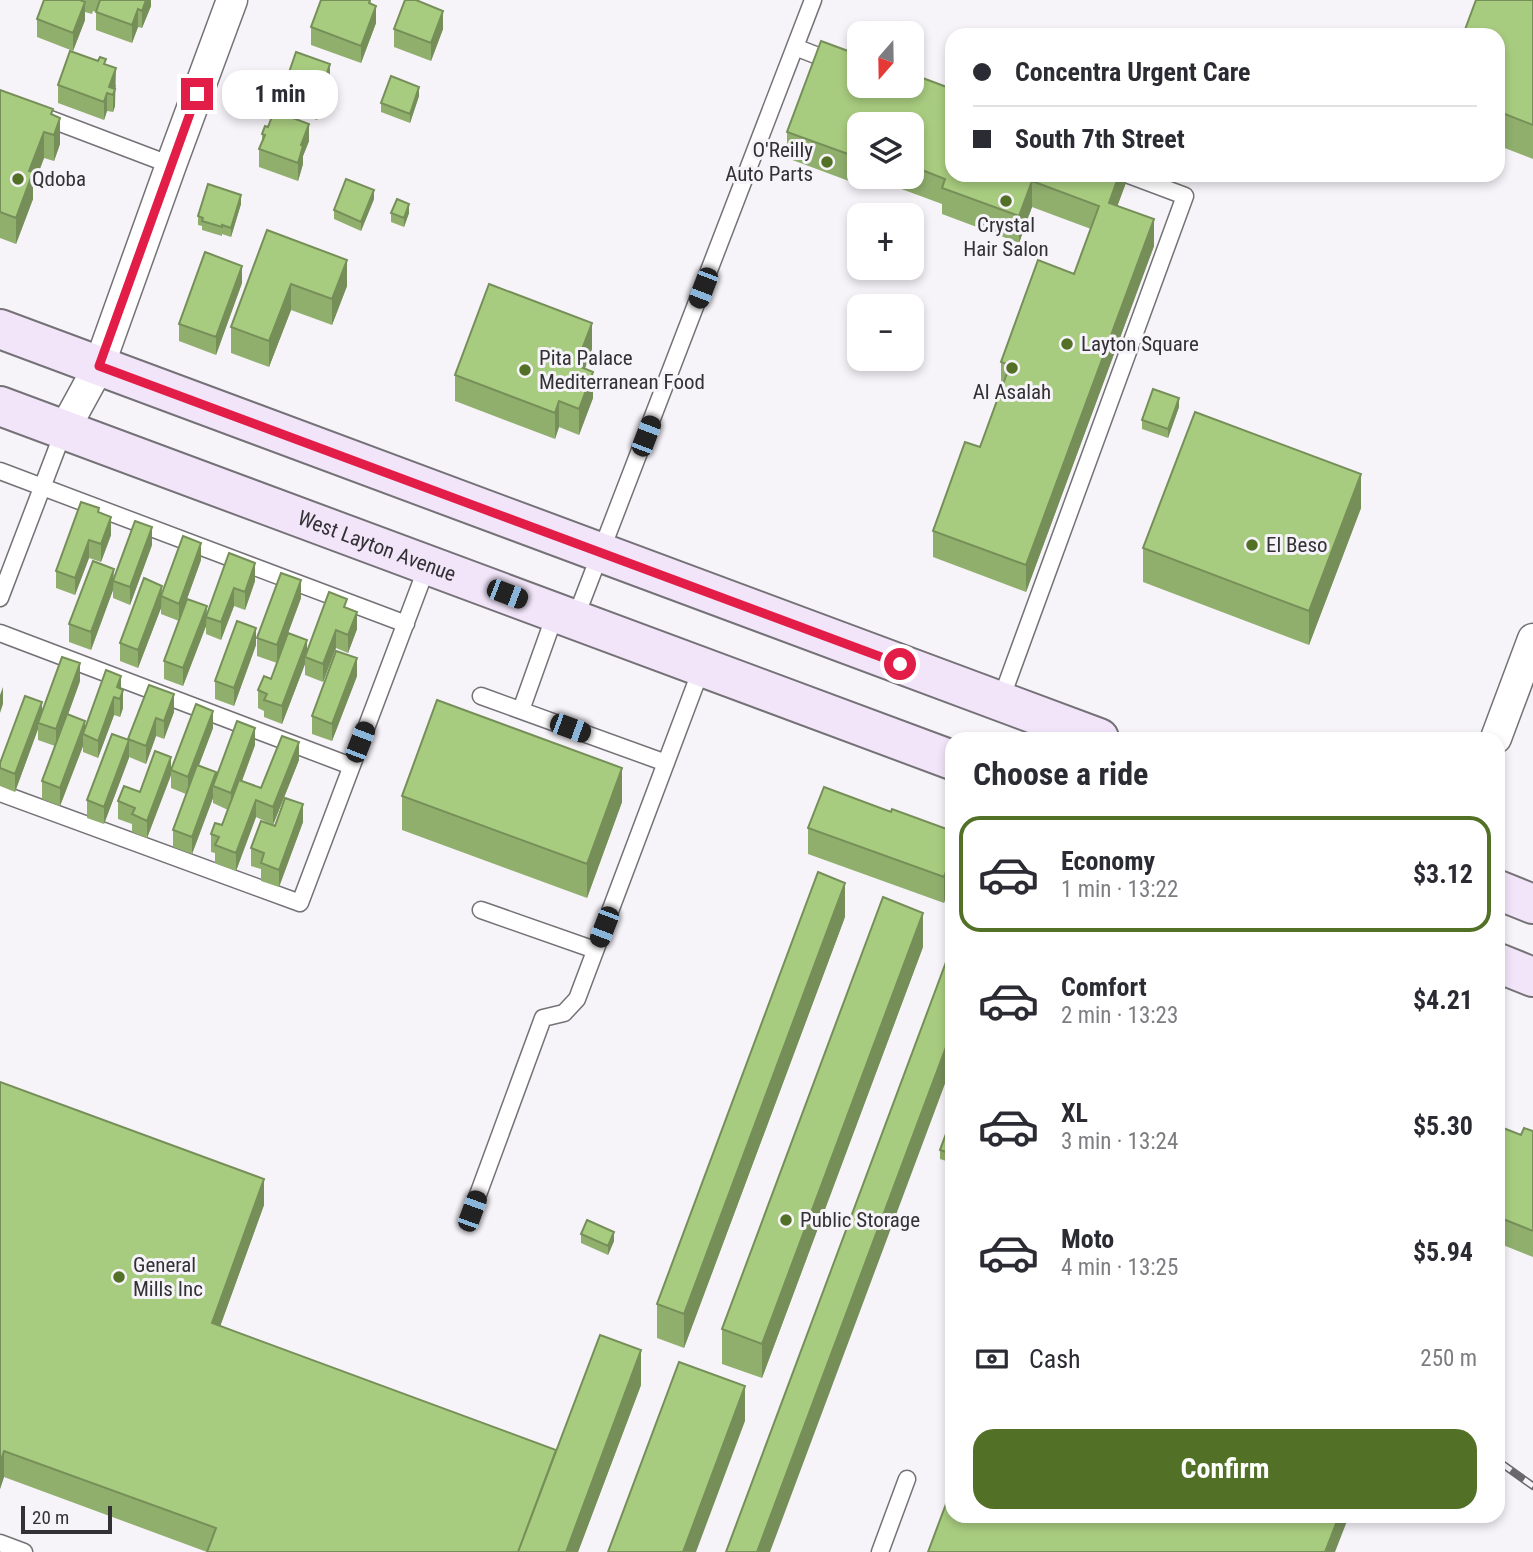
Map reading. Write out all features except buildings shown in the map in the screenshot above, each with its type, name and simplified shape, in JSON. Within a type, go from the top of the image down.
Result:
[{"type":"main road","points":[[0,329],[1082,732]]},
{"type":"main road","name":"West Layton Avenue","points":[[0,406],[945,757]]},
{"type":"main road","points":[[1505,893],[1533,904]]},
{"type":"main road","points":[[1505,966],[1533,977]]},
{"type":"street","points":[[64,430],[99,366],[232,0]]},
{"type":"street","points":[[1498,732],[1533,639]]},
{"type":"lane","points":[[521,710],[566,616],[601,553],[813,0]]},
{"type":"lane","points":[[795,47],[847,67]]},
{"type":"lane","points":[[23,109],[171,165]]},
{"type":"lane","points":[[1000,702],[1185,196],[1148,182]]},
{"type":"lane","points":[[0,598],[64,430]]},
{"type":"lane","points":[[0,471],[406,624]]},
{"type":"lane","points":[[0,793],[300,903],[428,565]]},
{"type":"lane","points":[[0,633],[351,766]]},
{"type":"lane","points":[[472,1211],[543,1018],[564,1013],[577,999],[702,667]]},
{"type":"lane","points":[[481,696],[666,763]]},
{"type":"lane","points":[[481,910],[595,950]]},
{"type":"lane","points":[[880,1552],[907,1479]]},
{"type":"lane","points":[[0,1543],[24,1552]]},
{"type":"railway","points":[[1505,1466],[1533,1486]]},
{"type":"place","name":"O'Reilly Auto Parts","points":[[827,162]]},
{"type":"place","name":"Qdoba","points":[[18,179]]},
{"type":"place","name":"Crystal Hair Salon","points":[[1006,201]]},
{"type":"place","name":"Layton Square","points":[[1067,344]]},
{"type":"place","name":"Al Asalah","points":[[1012,368]]},
{"type":"place","name":"Pita Palace Mediterranean Food","points":[[525,370]]},
{"type":"place","name":"El Beso","points":[[1252,545]]},
{"type":"place","name":"Public Storage","points":[[786,1220]]},
{"type":"place","name":"General Mills Inc","points":[[119,1277]]},
{"type":"route","points":[[197,94],[99,366],[900,664]]}]
